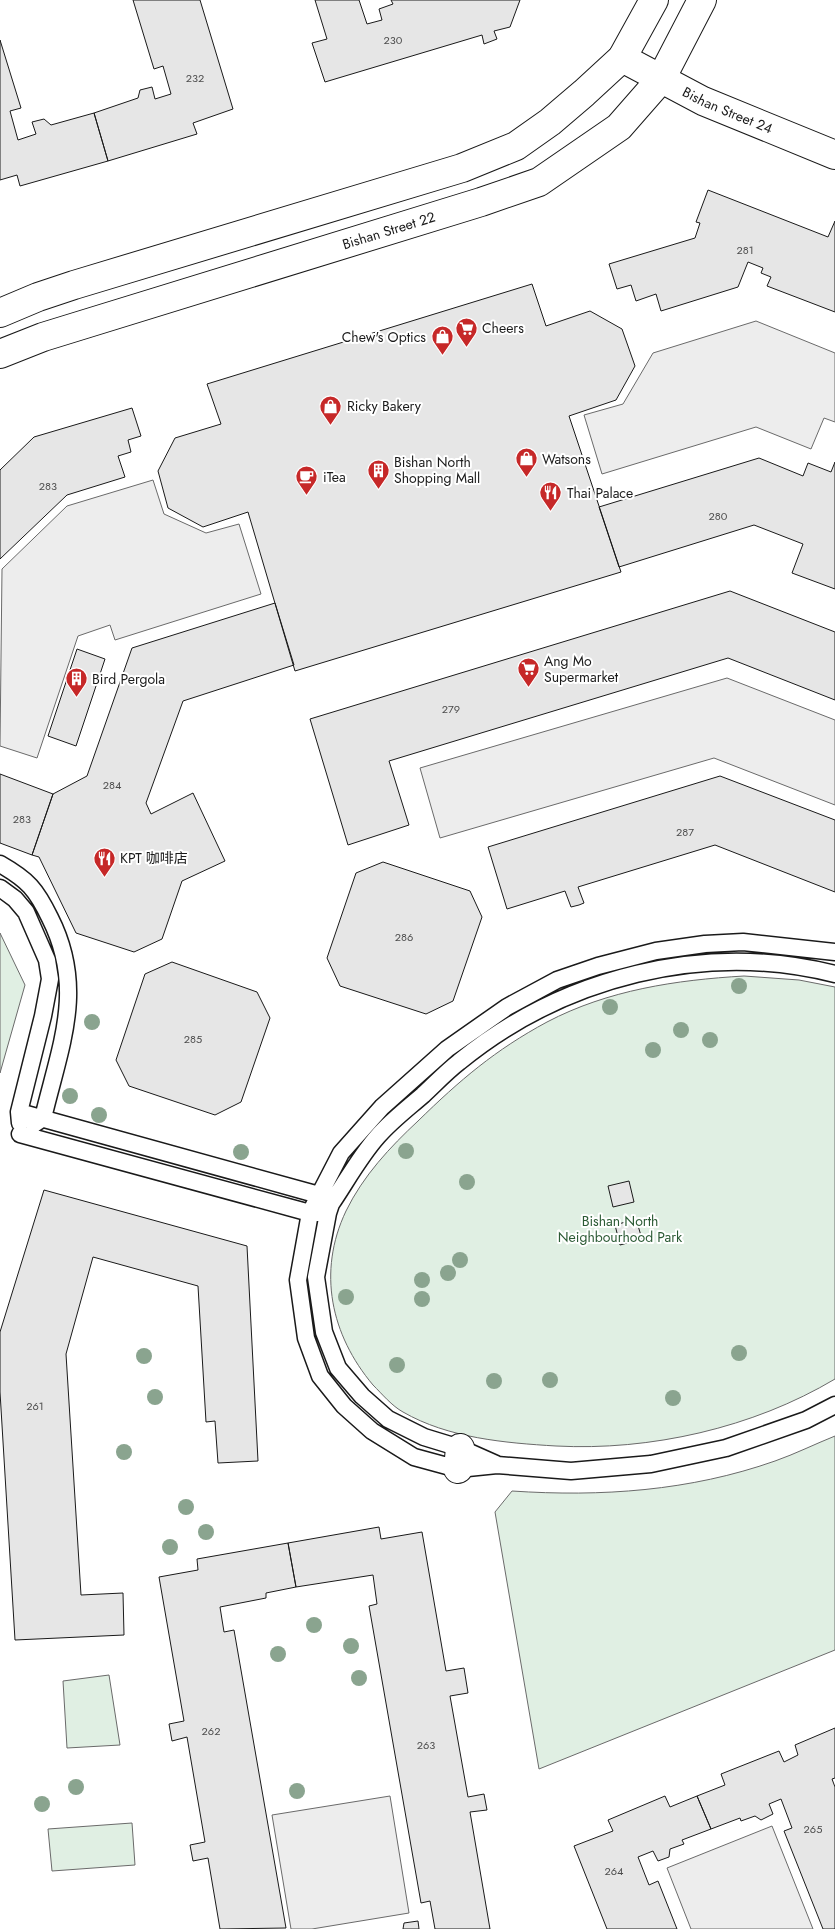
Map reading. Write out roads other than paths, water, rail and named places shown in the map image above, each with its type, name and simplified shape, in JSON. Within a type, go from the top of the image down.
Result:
[{"type":"main road","points":[[0,313],[38,297],[74,285],[462,168],[516,146],[550,122],[622,58],[654,0]]},
{"type":"main road","name":"Bishan Street 22","points":[[0,354],[43,337],[480,202],[538,182],[619,127],[661,79],[702,0]]},
{"type":"main road","name":"Bishan Street 24","points":[[622,58],[703,101],[835,154]]},
{"type":"lane","points":[[0,864],[25,878],[40,898],[62,940],[69,970],[69,1004],[65,1028],[43,1118],[20,1134]]},
{"type":"lane","points":[[0,888],[15,899],[26,912],[47,960],[50,979],[43,1016],[19,1112],[20,1134]]},
{"type":"lane","points":[[459,1458],[388,1419],[362,1396],[338,1368],[324,1332],[316,1277],[326,1204],[341,1153],[396,1094],[447,1049],[507,1007],[558,980],[598,966],[656,951],[705,944],[743,942],[835,952]]},
{"type":"lane","points":[[20,1134],[310,1213],[326,1204],[378,1136],[460,1061],[514,1025],[564,998],[604,981],[658,968],[709,963],[745,961],[788,965],[835,974]]},
{"type":"lane","points":[[19,1112],[326,1204]]},
{"type":"lane","points":[[310,1213],[298,1280],[306,1338],[320,1376],[344,1406],[372,1431],[414,1457],[459,1458],[497,1465],[571,1471],[651,1464],[726,1448],[806,1420],[835,1404]]},
{"type":"place","name":"Cheers","points":[[466,347]]},
{"type":"place","name":"Chew's Optics","points":[[442,356]]},
{"type":"place","name":"Ricky Bakery","points":[[331,425]]},
{"type":"place","name":"Watsons","points":[[526,478]]},
{"type":"place","name":"Bishan North Shopping Mall","points":[[378,489]]},
{"type":"place","name":"iTea","points":[[307,496]]},
{"type":"place","name":"Thai Palace","points":[[551,512]]},
{"type":"place","name":"Ang Mo Supermarket","points":[[528,688]]},
{"type":"place","name":"Bird Pergola","points":[[76,698]]},
{"type":"place","name":"KPT 咖啡店","points":[[104,877]]},
{"type":"park label","name":"Bishan North Neighbourhood Park","points":[[620,1230]]}]
